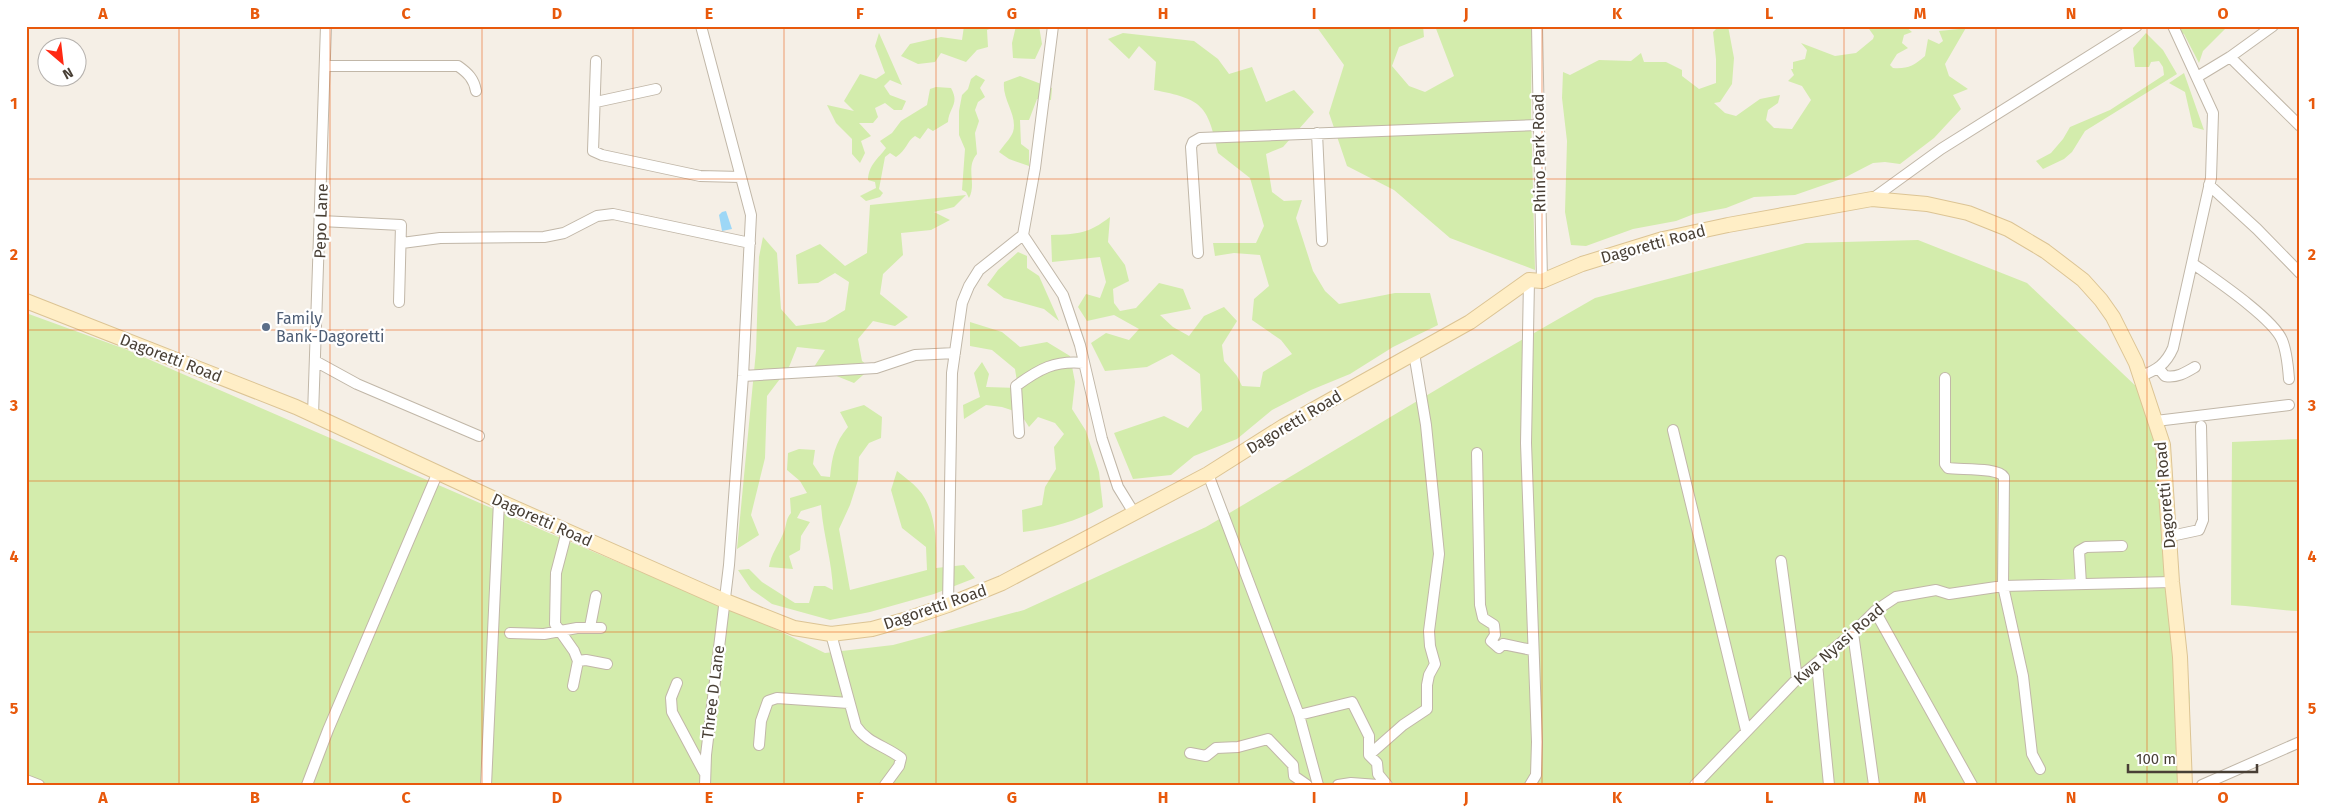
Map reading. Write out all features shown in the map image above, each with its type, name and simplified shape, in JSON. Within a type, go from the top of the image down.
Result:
[{"type":"main road","name":"Dagoretti Road","points":[[26,301],[313,415],[499,501],[724,600],[794,628],[831,634],[872,629],[948,605],[1002,583],[1208,474],[1284,426],[1470,322],[1535,280],[1662,240],[1728,225],[1872,199],[1927,204],[1968,213],[2008,229],[2045,251],[2083,280],[2113,317],[2141,376],[2163,445],[2171,536],[2172,582],[2180,657],[2185,785]]},
{"type":"street","name":"Pepo Lane","points":[[313,415],[321,221],[326,26]]},
{"type":"street","name":"Three D Lane","points":[[701,26],[751,215],[743,376],[729,564],[705,785]]},
{"type":"street","points":[[948,605],[952,373],[962,303],[969,286],[979,270],[1023,235],[1035,168],[1052,26]]},
{"type":"street","name":"Rhino Park Road","points":[[1532,784],[1536,775],[1537,742],[1532,650],[1526,443],[1535,280],[1538,125],[1537,26]]},
{"type":"street","points":[[1872,199],[1941,149],[2137,26]]},
{"type":"street","points":[[2141,376],[2159,369],[2168,360],[2173,348],[2213,160],[2213,113],[2173,26]]},
{"type":"street","points":[[2197,77],[2230,57],[2273,26]]},
{"type":"street","points":[[2230,57],[2300,126]]},
{"type":"street","points":[[596,61],[593,151],[700,176],[741,177]]},
{"type":"street","points":[[325,66],[458,66],[468,73],[475,84],[476,91]]},
{"type":"street","points":[[596,102],[656,90]]},
{"type":"street","points":[[1198,253],[1191,147],[1193,142],[1207,137],[1538,125]]},
{"type":"street","points":[[1317,133],[1322,242]]},
{"type":"street","points":[[2209,186],[2300,273]]},
{"type":"street","points":[[402,243],[440,238],[544,237],[564,233],[597,216],[613,214],[750,243]]},
{"type":"street","points":[[321,221],[398,224],[402,227],[400,302]]},
{"type":"street","points":[[1023,235],[1062,295],[1084,362],[1118,487],[1134,513]]},
{"type":"street","points":[[2192,263],[2232,290],[2275,329],[2282,340],[2289,379]]},
{"type":"street","points":[[743,376],[876,368],[915,355],[955,353]]},
{"type":"street","points":[[1369,756],[1403,725],[1427,709],[1428,680],[1435,664],[1430,646],[1429,631],[1438,554],[1426,426],[1414,353]]},
{"type":"street","points":[[315,361],[357,384],[478,436]]},
{"type":"street","points":[[1019,433],[1016,386],[1036,371],[1065,361],[1084,362]]},
{"type":"street","points":[[2159,369],[2165,376],[2169,377],[2184,374],[2194,368]]},
{"type":"street","points":[[1945,378],[1945,464],[1948,468],[1954,469],[1995,471],[2004,477],[2003,586],[2023,676],[2032,754],[2040,769]]},
{"type":"street","points":[[2156,421],[2289,405]]},
{"type":"street","points":[[2171,536],[2199,530],[2203,520],[2201,426]]},
{"type":"street","points":[[1673,430],[1746,730]]},
{"type":"street","points":[[1477,453],[1480,605],[1483,618],[1494,625],[1495,635],[1491,641],[1499,648],[1503,644],[1532,650]]},
{"type":"street","points":[[307,785],[328,730],[438,472]]},
{"type":"street","points":[[1208,474],[1299,715],[1318,785]]},
{"type":"street","points":[[486,785],[499,501]]},
{"type":"street","points":[[567,530],[556,573],[555,624],[568,641],[578,661],[573,686]]},
{"type":"street","points":[[2081,584],[2079,551],[2086,547],[2122,546]]},
{"type":"street","points":[[1781,561],[1797,680]]},
{"type":"street","name":"Kwa Nyasi Road","points":[[1695,785],[1746,730],[1797,680],[1853,633],[1875,611],[1896,597],[1936,590],[1949,594],[2003,586],[2172,582]]},
{"type":"street","points":[[510,633],[544,634],[558,630],[595,627],[596,596]]},
{"type":"street","points":[[1875,611],[1972,785]]},
{"type":"street","points":[[1853,633],[1874,785]]},
{"type":"street","points":[[831,634],[849,703],[861,733],[901,758],[899,766],[885,785]]},
{"type":"street","points":[[578,661],[586,660],[607,664]]},
{"type":"street","points":[[1817,664],[1829,785]]},
{"type":"street","points":[[676,682],[671,698],[672,712],[705,773]]},
{"type":"street","points":[[759,746],[761,721],[768,701],[778,698],[849,703]]},
{"type":"street","points":[[1299,715],[1352,702],[1369,736],[1369,756],[1377,763],[1378,774],[1387,785]]},
{"type":"street","points":[[1190,753],[1206,756],[1216,748],[1238,747],[1268,739],[1293,765],[1294,776],[1307,785]]},
{"type":"street","points":[[2202,785],[2300,742]]},
{"type":"street","points":[[26,780],[39,785]]},
{"type":"street","points":[[1338,785],[1351,783],[1378,785]]},
{"type":"green space","points":[[964,26],[996,26],[987,30],[988,47],[977,50],[966,62],[941,53],[935,62],[918,64],[901,56],[910,44],[941,37],[962,40]]},
{"type":"green space","points":[[1016,26],[1039,26],[1042,44],[1035,59],[1013,58],[1012,43]]},
{"type":"green space","points":[[1316,26],[1423,26],[1424,37],[1399,47],[1392,66],[1409,86],[1425,92],[1454,76],[1435,26],[1532,26],[1531,111],[1535,270],[1450,238],[1394,190],[1347,166],[1329,113],[1344,65]]},
{"type":"green space","points":[[1719,26],[1728,26],[1734,58],[1732,84],[1720,102],[1714,103],[1725,113],[1736,116],[1760,99],[1780,95],[1778,103],[1768,110],[1766,120],[1774,128],[1792,129],[1811,100],[1802,86],[1788,81],[1794,75],[1791,69],[1793,69],[1793,62],[1805,59],[1807,50],[1801,43],[1835,56],[1856,53],[1873,39],[1874,36],[1867,26],[1905,26],[1912,32],[1904,35],[1902,43],[1908,48],[1897,54],[1890,65],[1893,68],[1898,68],[1910,66],[1925,56],[1928,39],[1939,44],[1943,41],[1939,31],[1959,29],[1967,26],[1945,64],[1949,76],[1968,89],[1953,95],[1961,109],[1934,138],[1900,164],[1873,163],[1844,178],[1795,195],[1754,197],[1726,208],[1694,214],[1676,221],[1633,229],[1586,246],[1571,245],[1565,212],[1567,141],[1562,98],[1563,72],[1570,75],[1599,60],[1631,61],[1641,53],[1644,62],[1666,62],[1682,70],[1682,76],[1699,89],[1716,83],[1713,32]]},
{"type":"green space","points":[[2166,26],[2228,26],[2203,51],[2199,63],[2184,34]]},
{"type":"green space","points":[[879,33],[902,85],[890,80],[884,86],[890,95],[906,101],[902,110],[894,110],[885,103],[875,108],[878,117],[873,123],[859,123],[871,136],[861,141],[865,153],[860,163],[852,154],[852,139],[836,123],[827,105],[854,111],[844,101],[860,74],[876,79],[885,73],[875,46]]},
{"type":"green space","points":[[1123,33],[1194,41],[1218,59],[1229,74],[1252,67],[1266,102],[1294,90],[1314,112],[1283,147],[1266,154],[1272,192],[1284,201],[1302,200],[1296,218],[1313,271],[1325,291],[1339,304],[1395,293],[1430,293],[1438,325],[1393,347],[1350,374],[1311,390],[1272,410],[1237,439],[1194,456],[1171,475],[1133,479],[1114,433],[1164,416],[1188,428],[1202,410],[1200,374],[1172,354],[1147,367],[1105,371],[1091,343],[1106,333],[1129,340],[1139,329],[1114,315],[1087,321],[1078,307],[1086,294],[1100,298],[1106,282],[1100,257],[1052,262],[1051,235],[1089,230],[1110,217],[1108,242],[1125,265],[1129,281],[1113,289],[1114,303],[1120,311],[1136,308],[1159,283],[1183,289],[1191,309],[1160,315],[1173,327],[1189,336],[1204,316],[1224,307],[1237,321],[1222,345],[1224,361],[1237,376],[1242,386],[1260,387],[1263,372],[1292,354],[1281,340],[1252,320],[1254,299],[1269,286],[1260,255],[1234,253],[1215,256],[1213,243],[1256,243],[1264,226],[1250,178],[1218,153],[1211,124],[1200,107],[1193,101],[1183,97],[1154,90],[1156,62],[1139,46],[1129,59],[1108,39]]},
{"type":"green space","points":[[2146,33],[2163,50],[2177,74],[2085,131],[2072,152],[2064,159],[2043,169],[2036,161],[2051,153],[2070,127],[2110,110],[2164,75],[2163,67],[2159,61],[2151,62],[2149,67],[2135,67],[2133,48]]},
{"type":"green space","points":[[2184,73],[2204,130],[2193,127],[2185,92],[2169,83]]},
{"type":"green space","points":[[976,75],[985,80],[980,88],[985,97],[978,102],[975,110],[979,121],[975,133],[977,154],[971,170],[972,187],[969,198],[966,192],[962,190],[965,149],[959,135],[959,111],[962,95],[968,89],[971,79]]},
{"type":"green space","points":[[1020,76],[1052,88],[1051,100],[1037,99],[1029,120],[1020,120],[1021,144],[1029,150],[1029,166],[1009,159],[999,152],[1012,134],[1014,126],[1012,113],[1005,95],[1004,82]]},
{"type":"green space","points":[[936,87],[951,88],[953,93],[954,102],[948,122],[933,131],[928,128],[920,139],[915,136],[896,157],[890,153],[885,157],[879,189],[883,193],[880,197],[866,201],[860,196],[876,188],[875,182],[868,180],[870,170],[886,148],[880,141],[892,133],[901,121],[927,105],[930,89]]},
{"type":"green space","points":[[966,195],[954,207],[934,212],[950,220],[931,230],[901,233],[903,255],[883,274],[880,294],[908,317],[895,326],[873,321],[858,339],[862,361],[871,368],[854,383],[814,367],[825,350],[797,347],[789,367],[767,396],[765,458],[751,515],[759,535],[737,549],[756,351],[759,257],[763,237],[777,253],[781,309],[796,326],[825,322],[845,310],[849,282],[835,273],[818,283],[798,284],[796,255],[820,244],[845,266],[867,253],[870,205]]},
{"type":"green space","points":[[1918,240],[2027,283],[2159,408],[2190,698],[2182,785],[26,785],[26,313],[125,349],[771,627],[825,653],[893,645],[1024,610],[1206,527],[1471,369],[1595,298],[1806,243]]},
{"type":"green space","points":[[1018,252],[1027,256],[1027,268],[1039,276],[1059,321],[1044,309],[1004,298],[987,285],[998,270]]},
{"type":"green space","points":[[970,322],[1002,332],[1020,347],[1047,342],[1070,356],[1075,382],[1072,409],[1086,431],[1099,472],[1103,507],[1064,523],[1023,532],[1022,510],[1042,505],[1045,487],[1056,469],[1054,447],[1064,434],[1055,423],[1038,417],[1029,427],[1020,413],[1002,407],[986,405],[964,419],[963,405],[980,397],[974,373],[982,362],[989,374],[986,387],[1018,388],[1015,369],[992,350],[970,346]]},
{"type":"green space","points":[[864,405],[882,417],[881,438],[869,443],[859,457],[858,480],[850,505],[839,529],[850,590],[927,570],[926,547],[902,528],[891,490],[897,471],[918,489],[929,506],[934,526],[936,568],[964,565],[975,578],[934,594],[870,612],[830,620],[772,604],[751,589],[738,570],[749,569],[762,582],[795,603],[809,603],[814,586],[825,586],[833,590],[821,505],[801,511],[797,518],[810,522],[801,536],[800,550],[789,556],[793,569],[769,567],[771,558],[791,513],[790,498],[807,493],[800,481],[787,470],[788,453],[799,449],[815,450],[813,464],[821,476],[830,477],[835,450],[840,438],[848,427],[840,412]]},
{"type":"green space","points":[[2300,439],[2300,613],[2298,611],[2231,605],[2232,442]]},
{"type":"water","points":[[726,211],[732,229],[722,231],[719,215]]},
{"type":"place","name":"Family Bank-Dagoretti","points":[[266,327]]}]
